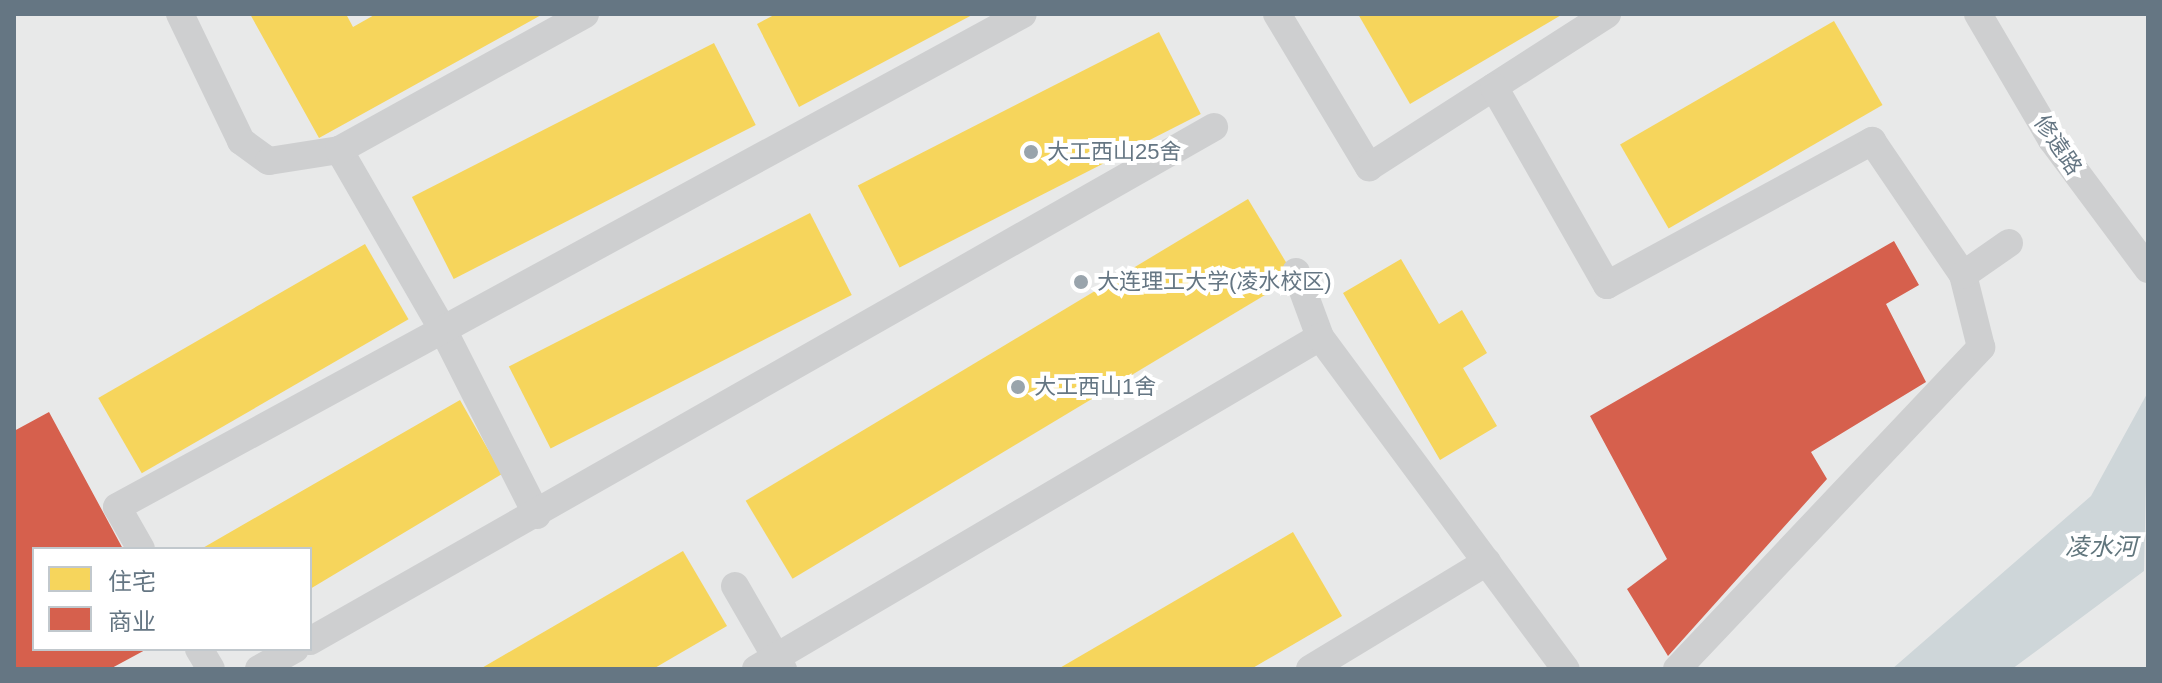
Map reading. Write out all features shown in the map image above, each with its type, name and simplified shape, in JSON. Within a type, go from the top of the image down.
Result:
[{"type":"street","points":[[180,14],[241,141],[269,161],[339,150],[585,14]]},
{"type":"street","points":[[140,547],[117,507],[1023,14]]},
{"type":"street","points":[[1277,14],[1369,167],[1607,14]]},
{"type":"street","name":"修遠路","points":[[1978,14],[2052,140],[2148,269]]},
{"type":"street","points":[[1494,87],[1607,285],[1872,141],[1963,275],[1981,347],[1677,669]]},
{"type":"street","points":[[312,640],[537,515],[1214,127]]},
{"type":"street","points":[[339,150],[443,330],[537,515]]},
{"type":"street","points":[[1963,275],[2009,243]]},
{"type":"street","points":[[1296,272],[1320,337],[1566,669]]},
{"type":"street","points":[[735,586],[772,665],[1320,337]]},
{"type":"street","points":[[1310,669],[1487,562]]},
{"type":"street","points":[[200,651],[211,669]]},
{"type":"street","points":[[259,669],[291,651]]},
{"type":"shaded area","name":"大连理工大学(凌水校区)","points":[[14,14],[2148,14],[2148,669],[14,669]]},
{"type":"water","name":"凌水河","points":[[2148,392],[2144,571],[2012,669],[1892,669],[2091,496]]},
{"type":"building: 住宅","points":[[250,14],[346,14],[353,27],[376,14],[543,14],[319,138]]},
{"type":"building: 住宅","points":[[776,14],[974,14],[799,107],[757,24]]},
{"type":"building: 住宅","points":[[1358,14],[1563,14],[1410,104]]},
{"type":"building: 住宅","points":[[1834,21],[1882,105],[1669,229],[1620,144]]},
{"type":"building: 住宅","name":"大工西山25舍","points":[[1159,32],[1201,114],[900,267],[858,185]]},
{"type":"building: 住宅","points":[[714,43],[756,125],[454,279],[412,197]]},
{"type":"building: 住宅","name":"大工西山1舍","points":[[1248,199],[1295,277],[793,579],[746,501]]},
{"type":"building: 住宅","points":[[810,213],[852,295],[551,448],[509,366]]},
{"type":"building: 住宅","points":[[365,244],[408,319],[142,473],[98,398]]},
{"type":"building: 住宅","points":[[1401,259],[1439,324],[1462,310],[1487,353],[1463,368],[1497,426],[1440,460],[1343,293]]},
{"type":"building: 住宅","points":[[460,400],[502,474],[312,588],[312,547],[204,547]]},
{"type":"building: 住宅","points":[[1293,532],[1342,616],[1251,669],[1058,669]]},
{"type":"building: 住宅","points":[[683,551],[727,626],[653,669],[480,669]]},
{"type":"building: 商业","points":[[1894,241],[1919,285],[1886,304],[1926,382],[1811,452],[1827,479],[1668,656],[1627,589],[1667,559],[1590,416]]},
{"type":"building: 商业","points":[[49,412],[122,547],[32,547],[32,651],[143,651],[110,669],[14,669],[14,431]]},
{"type":"place","name":"大工西山25舍","points":[[1031,152]]},
{"type":"place","name":"大连理工大学(凌水校区)","points":[[1081,282]]},
{"type":"place","name":"大工西山1舍","points":[[1018,387]]}]
